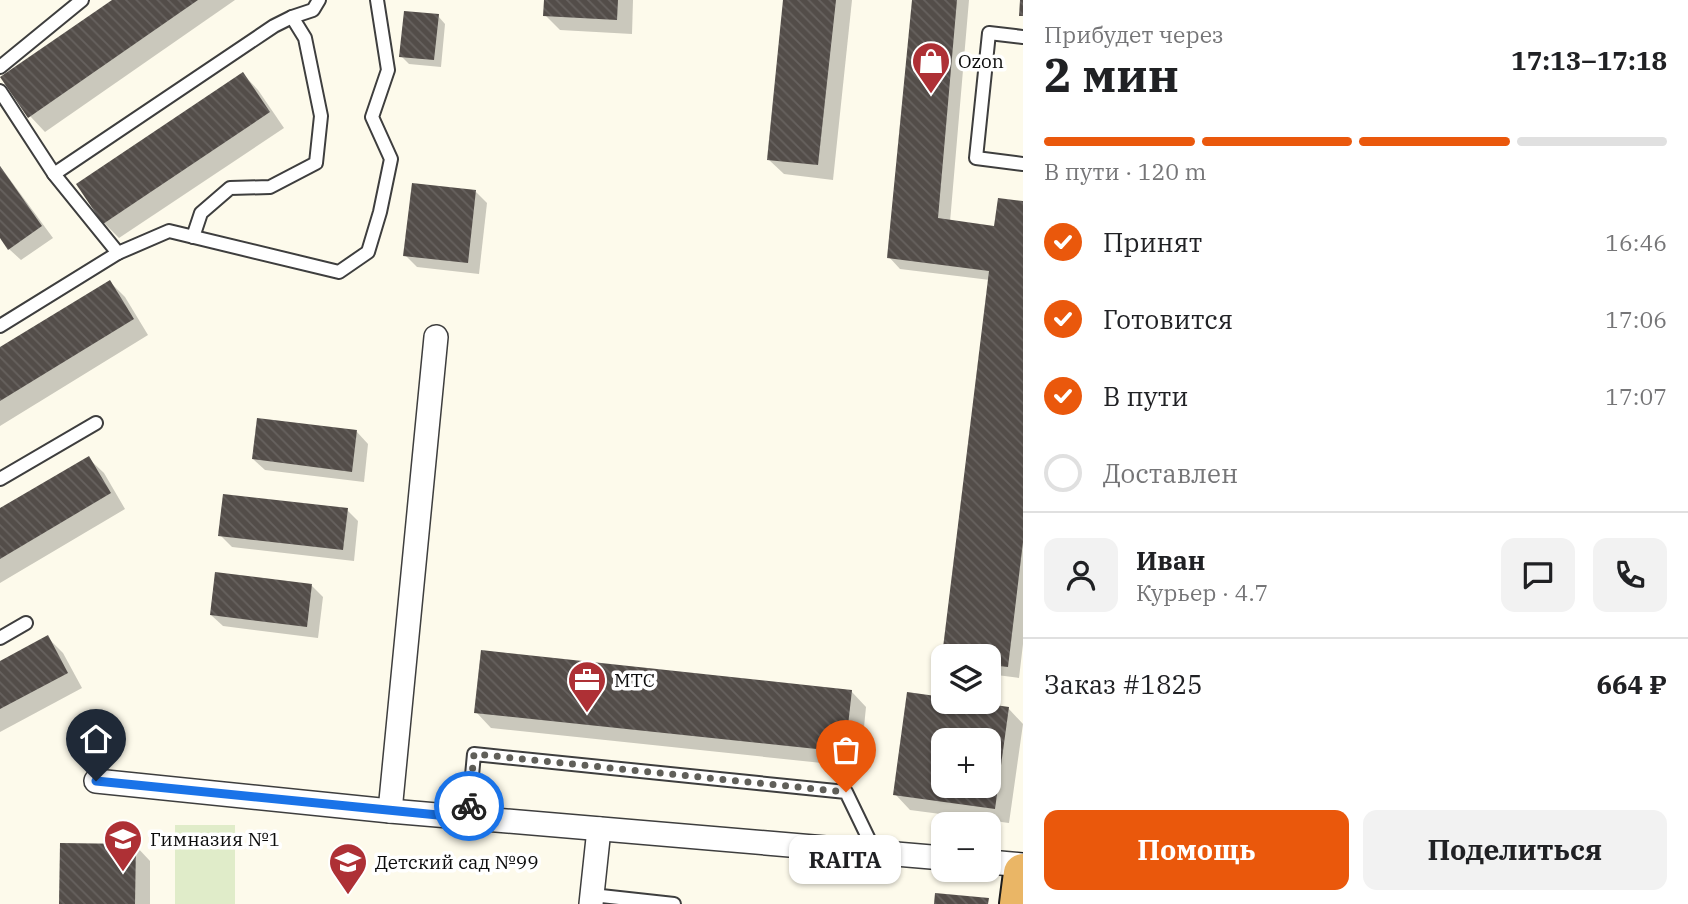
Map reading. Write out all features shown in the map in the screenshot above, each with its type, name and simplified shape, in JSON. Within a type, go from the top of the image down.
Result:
[{"type":"highway","points":[[1019,904],[1023,873]]},
{"type":"street","points":[[390,811],[436,337]]},
{"type":"street","points":[[96,781],[390,811],[931,857]]},
{"type":"street","points":[[591,900],[599,829]]},
{"type":"street","points":[[1001,863],[1023,865]]},
{"type":"lane","points":[[0,67],[82,0]]},
{"type":"lane","points":[[54,174],[274,26],[313,10],[319,0]]},
{"type":"lane","points":[[0,326],[118,253],[169,231],[339,272],[368,252],[391,159],[372,117],[388,70],[377,0]]},
{"type":"lane","points":[[193,237],[201,213],[230,188],[270,187],[316,163],[321,116],[305,38],[292,17]]},
{"type":"lane","points":[[1023,37],[989,33],[976,158],[1023,163]]},
{"type":"lane","points":[[0,90],[54,174],[118,253]]},
{"type":"lane","points":[[0,479],[96,423]]},
{"type":"lane","points":[[0,638],[26,623]]},
{"type":"lane","points":[[468,818],[474,754],[846,792],[874,852]]},
{"type":"lane","points":[[591,900],[674,904]]},
{"type":"green space","points":[[175,825],[235,825],[235,904],[175,904]]},
{"type":"building","points":[[112,0],[198,0],[28,118],[0,77]]},
{"type":"building","points":[[544,0],[618,0],[617,20],[543,16]]},
{"type":"building","points":[[783,0],[836,0],[818,165],[767,160]]},
{"type":"building","points":[[912,0],[957,0],[938,218],[994,226],[998,198],[1023,201],[1023,542],[1008,667],[1001,666],[1001,644],[943,644],[989,271],[887,258]]},
{"type":"building","points":[[1020,0],[1023,0],[1023,16],[1019,16]]},
{"type":"building","points":[[404,11],[439,14],[434,60],[399,57]]},
{"type":"building","points":[[243,72],[270,112],[103,224],[76,184]]},
{"type":"building","points":[[0,166],[42,226],[8,250],[0,238]]},
{"type":"building","points":[[412,183],[476,190],[468,263],[403,256]]},
{"type":"building","points":[[110,280],[134,319],[0,401],[0,347]]},
{"type":"building","points":[[257,418],[357,430],[352,472],[252,459]]},
{"type":"building","points":[[89,456],[111,493],[0,559],[0,508]]},
{"type":"building","points":[[223,494],[348,508],[343,550],[218,536]]},
{"type":"building","points":[[215,572],[312,584],[307,627],[210,615]]},
{"type":"building","points":[[48,635],[68,673],[0,709],[0,661]]},
{"type":"building","points":[[481,650],[852,690],[845,752],[474,713]]},
{"type":"building","points":[[907,692],[931,695],[931,714],[1001,714],[1001,706],[1009,707],[1001,765],[1001,728],[931,728],[931,798],[997,798],[995,809],[893,795]]},
{"type":"building","points":[[60,843],[136,844],[135,904],[59,904]]},
{"type":"building","points":[[935,893],[989,898],[988,904],[934,904]]},
{"type":"way so far","points":[[469,806],[474,754],[846,792]]},
{"type":"place","name":"Ozon","points":[[931,95]]},
{"type":"place","name":"МТС","points":[[587,714]]},
{"type":"place","name":"RAITA","points":[[846,792]]},
{"type":"place","name":"Гимназия №1","points":[[123,873]]},
{"type":"place","name":"Детский сад №99","points":[[348,896]]},
{"type":"route","points":[[96,781],[468,818],[469,806]]}]
